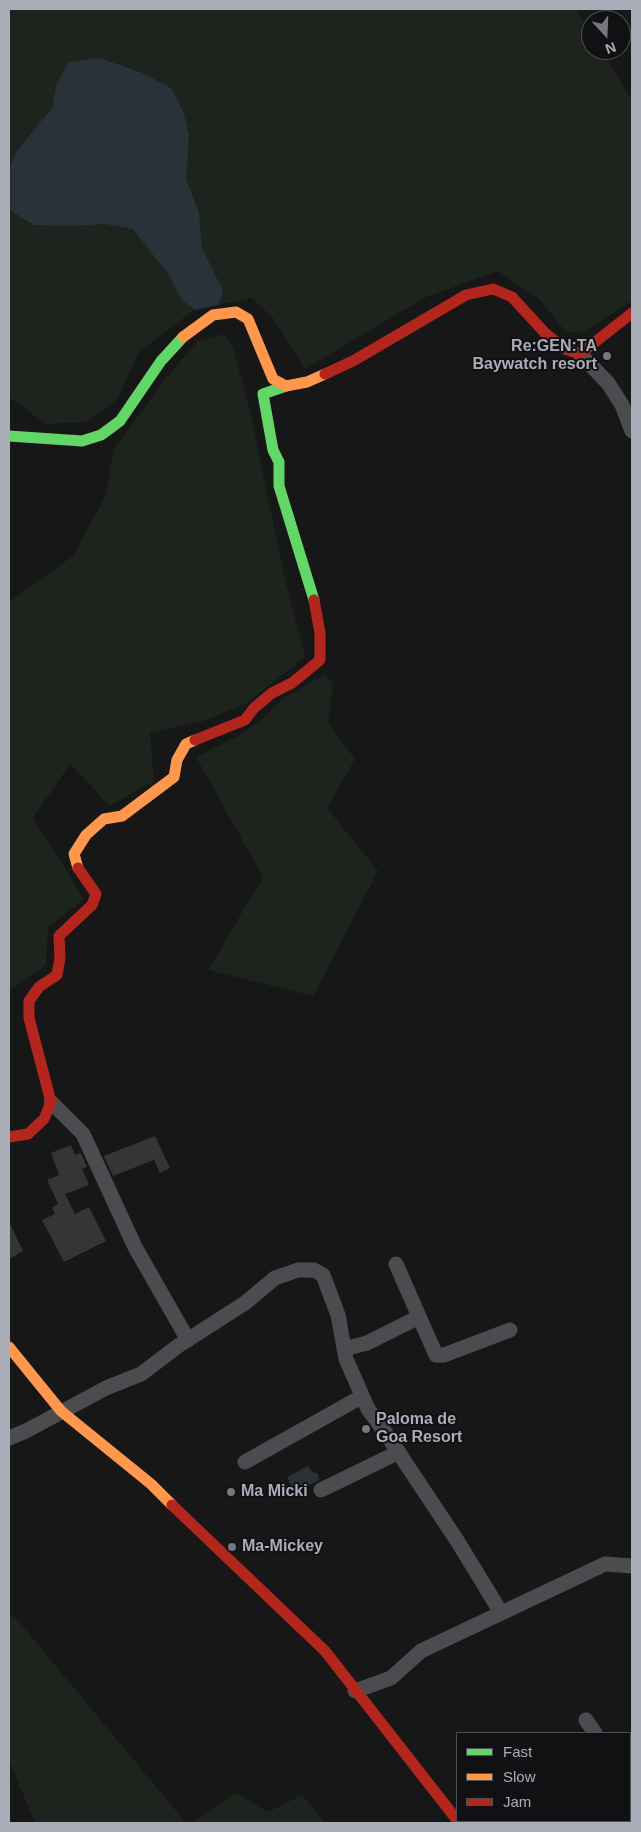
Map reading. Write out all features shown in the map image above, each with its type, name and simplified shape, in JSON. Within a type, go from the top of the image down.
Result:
[{"type":"street","points":[[188,1340],[135,1247],[83,1134],[51,1102],[29,1018],[29,1001],[40,987],[57,975],[60,958],[59,936],[92,905],[96,894],[79,872],[74,854],[86,835],[104,819],[122,816],[174,777],[177,760],[186,744],[245,720],[254,708],[272,693],[292,683],[320,660],[320,633],[316,605],[279,486],[279,462],[273,450],[263,394],[286,386],[307,382],[353,361],[466,294],[493,289],[512,297],[545,333],[565,348],[580,354],[613,391],[622,405],[632,431]]},
{"type":"street","points":[[9,436],[82,441],[101,435],[120,421],[161,361],[180,340],[212,315],[236,312],[248,319],[267,368],[274,379],[286,386]]},
{"type":"street","points":[[580,354],[597,343],[632,312]]},
{"type":"street","points":[[9,1137],[28,1134],[44,1119],[51,1102]]},
{"type":"street","points":[[396,1264],[436,1355],[444,1355],[510,1330]]},
{"type":"street","points":[[9,1438],[26,1431],[106,1388],[142,1374],[188,1340],[245,1303],[275,1278],[298,1270],[314,1270],[324,1275],[338,1315],[346,1359],[361,1397],[399,1452],[500,1611]]},
{"type":"street","points":[[344,1348],[367,1343],[419,1317]]},
{"type":"street","points":[[9,1347],[61,1411],[151,1484],[324,1651],[456,1817]]},
{"type":"street","points":[[246,1462],[361,1397]]},
{"type":"street","points":[[321,1490],[399,1452]]},
{"type":"street","points":[[355,1691],[391,1678],[421,1651],[489,1620],[500,1611],[605,1564],[632,1566]]},
{"type":"street","points":[[586,1720],[595,1732]]},
{"type":"shaded area","points":[[9,9],[576,9],[581,17],[581,60],[607,60],[632,100],[632,301],[583,333],[565,331],[540,300],[498,271],[426,297],[305,369],[273,318],[252,298],[194,310],[138,353],[118,399],[86,422],[46,424],[9,397]]},
{"type":"shaded area","points":[[100,58],[145,74],[172,89],[184,114],[189,136],[186,179],[199,213],[202,248],[223,291],[218,305],[195,310],[182,300],[169,275],[133,229],[105,224],[72,226],[34,225],[10,210],[9,169],[16,152],[52,108],[57,83],[69,62]]},
{"type":"shaded area","points":[[225,334],[233,347],[250,411],[285,579],[305,657],[247,703],[203,721],[150,733],[154,781],[110,806],[70,764],[33,818],[84,899],[48,927],[46,965],[9,991],[9,602],[73,556],[106,495],[113,450],[166,378],[198,341]]},
{"type":"shaded area","points":[[324,675],[333,682],[328,723],[355,759],[327,808],[378,871],[313,996],[208,970],[263,877],[196,757],[240,735],[263,719],[284,698]]},
{"type":"shaded area","points":[[308,1466],[312,1472],[317,1473],[320,1480],[294,1492],[287,1477]]},
{"type":"shaded area","points":[[9,1613],[20,1623],[186,1823],[35,1823],[9,1760]]},
{"type":"shaded area","points":[[237,1793],[268,1812],[302,1795],[325,1823],[191,1823]]},
{"type":"building","points":[[155,1136],[170,1168],[160,1173],[154,1160],[113,1176],[104,1156]]},
{"type":"building","points":[[71,1145],[75,1155],[81,1153],[87,1167],[82,1169],[89,1185],[65,1194],[75,1214],[89,1207],[106,1241],[64,1262],[42,1220],[55,1214],[52,1207],[58,1204],[47,1180],[59,1175],[51,1153]]},
{"type":"building","points":[[9,1222],[23,1251],[9,1259]]},
{"type":"traffic: fast","points":[[9,436],[82,441],[101,435],[120,421],[161,361],[183,337]]},
{"type":"traffic: fast","points":[[286,386],[263,394],[273,450],[279,462],[279,486],[314,600]]},
{"type":"traffic: slow","points":[[183,337],[213,315],[236,312],[248,319],[273,379],[286,386],[307,382],[325,374]]},
{"type":"traffic: slow","points":[[78,868],[74,854],[86,835],[104,819],[122,816],[174,777],[177,760],[186,744],[195,740]]},
{"type":"traffic: slow","points":[[9,1347],[61,1411],[151,1484],[172,1505]]},
{"type":"traffic: jam","points":[[325,374],[353,361],[466,295],[493,289],[512,297],[545,333],[565,349],[580,354],[632,313]]},
{"type":"traffic: jam","points":[[195,740],[245,720],[254,708],[272,693],[292,683],[320,660],[320,633],[314,600]]},
{"type":"traffic: jam","points":[[9,1137],[28,1134],[44,1119],[51,1102],[29,1018],[29,1001],[39,987],[57,975],[60,958],[59,936],[92,905],[96,894],[78,868]]},
{"type":"traffic: jam","points":[[172,1505],[325,1651],[456,1819]]},
{"type":"place","name":"Re:GEN:TA Baywatch resort","points":[[607,356]]},
{"type":"place","name":"Paloma de Goa Resort","points":[[366,1429]]},
{"type":"place","name":"Ma Micki","points":[[231,1492]]},
{"type":"place","name":"Ma-Mickey","points":[[232,1547]]}]
